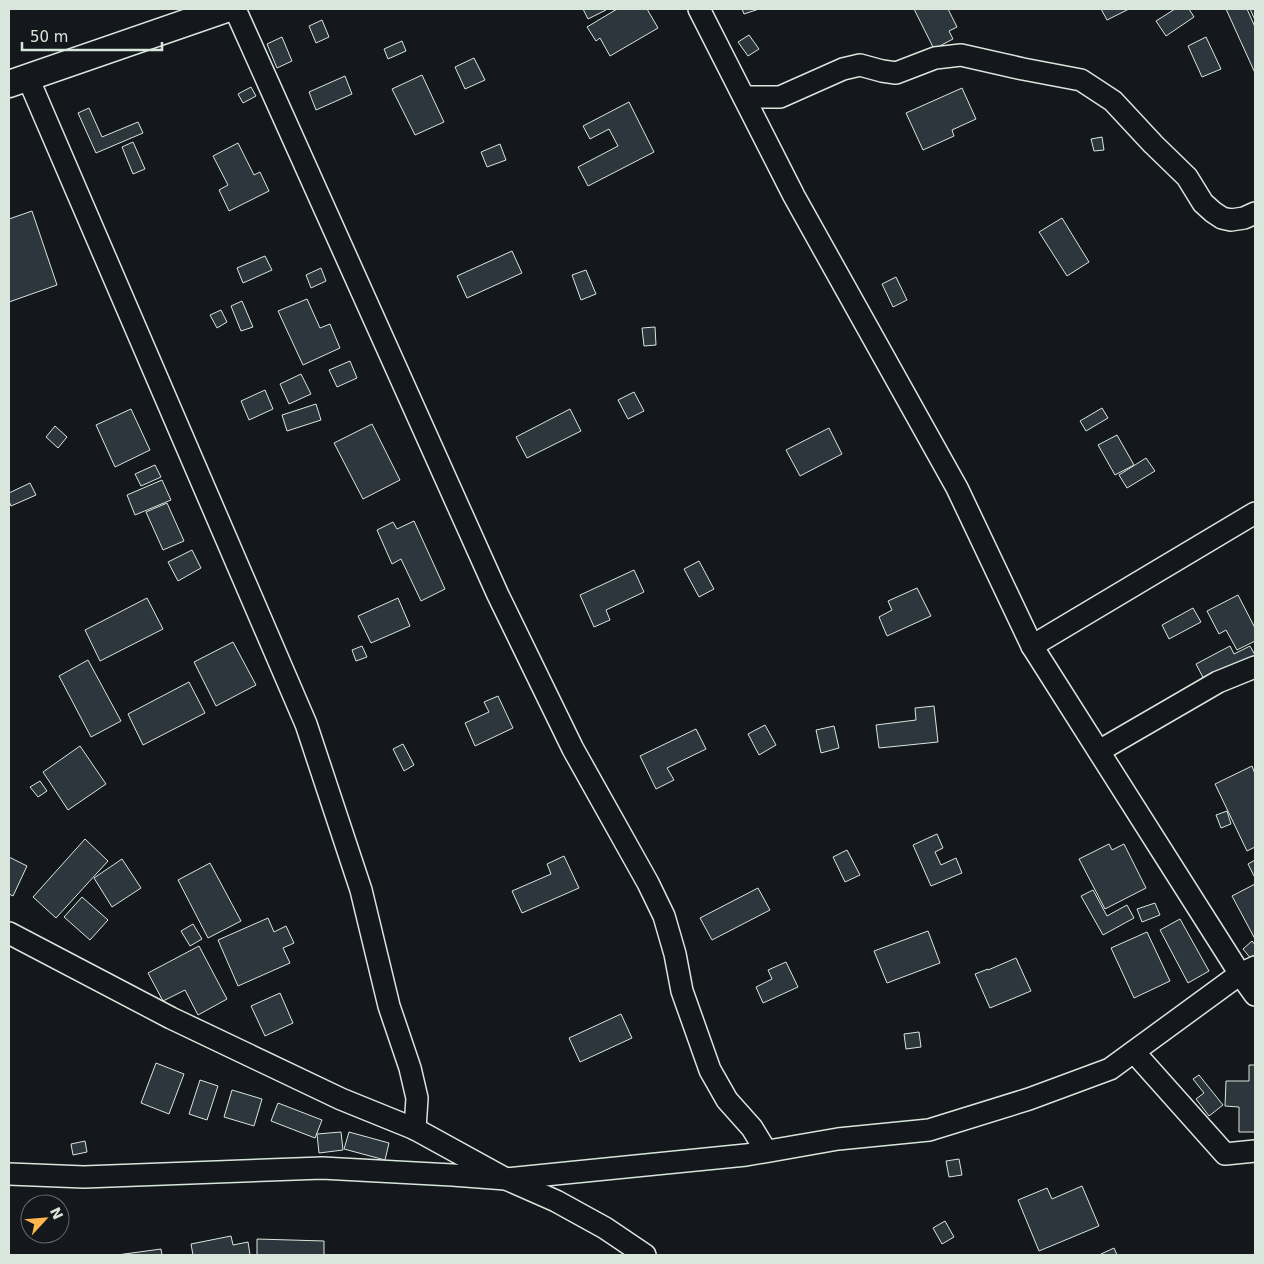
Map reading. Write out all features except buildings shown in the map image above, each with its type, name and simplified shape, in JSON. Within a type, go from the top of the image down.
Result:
[{"type":"main road","points":[[18,81],[226,9]]},
{"type":"street","points":[[235,9],[498,595],[573,749],[648,883],[664,916],[675,954],[682,991],[710,1070],[726,1100],[752,1128],[766,1151]]},
{"type":"street","points":[[699,9],[794,196],[957,488],[1032,646],[1098,751],[1248,971],[1255,995]]},
{"type":"street","points":[[744,97],[780,97],[843,69],[860,65],[882,72],[896,73],[935,58],[961,54],[1023,69],[1082,80],[1113,101],[1187,177],[1204,203],[1213,212],[1222,218],[1231,220],[1244,218],[1255,213]]},
{"type":"street","points":[[18,81],[306,724],[361,890],[389,1006],[410,1068],[417,1098],[415,1129]]},
{"type":"street","points":[[1032,646],[1255,513]]},
{"type":"street","points":[[1098,751],[1218,682],[1255,667]]},
{"type":"street","points":[[9,934],[180,1022],[341,1099],[415,1129],[506,1180],[556,1201],[605,1228],[645,1255]]},
{"type":"street","points":[[9,1174],[84,1177],[322,1168],[506,1180],[746,1155],[838,1139],[929,1130],[1029,1099],[1110,1069],[1248,971]]},
{"type":"street","points":[[1134,1052],[1225,1154],[1255,1151]]}]
